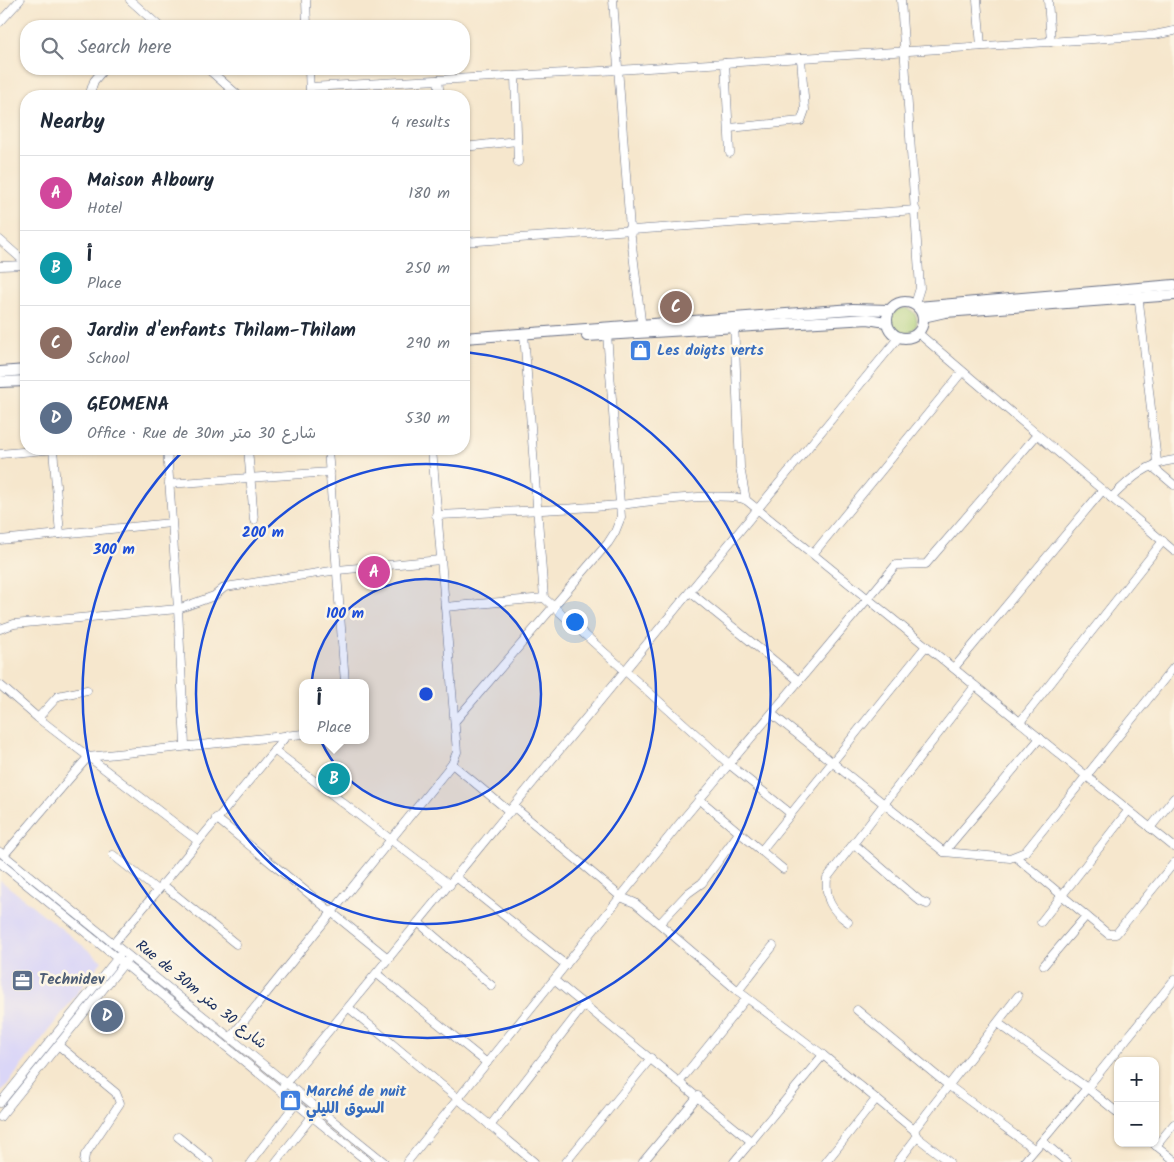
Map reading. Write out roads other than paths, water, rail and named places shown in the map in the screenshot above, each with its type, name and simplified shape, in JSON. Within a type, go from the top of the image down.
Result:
[{"type":"main road","points":[[916,306],[923,317],[918,333],[909,338],[899,337],[890,332],[886,322],[889,310],[898,302],[904,301],[916,306],[1006,303],[1138,293],[1174,286]]},
{"type":"main road","points":[[1138,293],[1174,295]]},
{"type":"main road","points":[[923,317],[1006,303]]},
{"type":"main road","points":[[734,323],[853,309],[889,310]]},
{"type":"main road","points":[[470,344],[524,337],[734,323],[868,319],[886,322]]},
{"type":"main road","points":[[470,338],[608,334],[642,328]]},
{"type":"main road","points":[[0,372],[20,370]]},
{"type":"main road","points":[[0,382],[20,381]]},
{"type":"street","points":[[0,22],[20,0]]},
{"type":"street","points":[[130,0],[152,20]]},
{"type":"street","points":[[306,0],[307,20]]},
{"type":"street","points":[[613,0],[630,229],[642,328]]},
{"type":"street","points":[[901,0],[920,288],[916,306]]},
{"type":"street","points":[[978,0],[981,46]]},
{"type":"street","points":[[1048,0],[1051,42]]},
{"type":"street","points":[[309,75],[310,87],[618,70],[1051,42],[1154,35],[1174,31]]},
{"type":"street","points":[[730,128],[801,121],[804,119],[801,58]]},
{"type":"street","points":[[725,63],[730,153]]},
{"type":"street","points":[[91,90],[99,75]]},
{"type":"street","points":[[215,75],[232,90]]},
{"type":"street","points":[[515,76],[518,162]]},
{"type":"street","points":[[438,80],[439,90]]},
{"type":"street","points":[[470,146],[517,141]]},
{"type":"street","points":[[470,242],[916,210]]},
{"type":"street","points":[[0,240],[20,258]]},
{"type":"street","points":[[0,266],[20,264]]},
{"type":"street","points":[[1138,293],[1157,462],[1154,468],[1174,485]]},
{"type":"street","points":[[734,323],[740,467],[746,500]]},
{"type":"street","points":[[918,333],[1036,436],[1174,551]]},
{"type":"street","points":[[456,720],[554,607],[615,532],[620,517],[620,505],[608,334]]},
{"type":"street","points":[[524,337],[544,598],[730,765],[790,813]]},
{"type":"street","points":[[281,1089],[899,337]]},
{"type":"street","points":[[813,554],[962,372]]},
{"type":"street","points":[[407,1162],[699,799],[730,765],[867,599],[898,564],[926,564],[1036,436]]},
{"type":"street","points":[[0,454],[20,452]]},
{"type":"street","points":[[55,455],[60,534]]},
{"type":"street","points":[[167,455],[185,745]]},
{"type":"street","points":[[248,455],[254,520]]},
{"type":"street","points":[[329,455],[345,679]]},
{"type":"street","points":[[231,1037],[452,764],[457,752],[456,720],[440,560],[432,455]]},
{"type":"street","points":[[1111,498],[1136,476],[1157,462],[1174,460]]},
{"type":"street","points":[[169,484],[250,476],[330,472]]},
{"type":"street","points":[[954,668],[1102,491]]},
{"type":"street","points":[[436,515],[620,505],[703,498],[736,497],[746,500],[1174,847]]},
{"type":"street","points":[[0,540],[171,523]]},
{"type":"street","points":[[1020,722],[1163,541]]},
{"type":"street","points":[[0,629],[14,624],[178,609],[214,596],[225,587],[338,570],[440,560]]},
{"type":"street","points":[[690,592],[798,681]]},
{"type":"street","points":[[445,607],[544,598]]},
{"type":"street","points":[[761,851],[926,646]]},
{"type":"street","points":[[772,714],[830,763],[944,852],[1016,857],[1025,852],[1174,667]]},
{"type":"street","points":[[0,685],[38,718],[198,841]]},
{"type":"street","points":[[848,922],[830,907],[826,893],[827,878],[975,686]]},
{"type":"street","points":[[38,718],[58,696],[87,690]]},
{"type":"street","points":[[2,854],[88,757],[185,745],[299,734]]},
{"type":"street","points":[[114,943],[216,818],[287,735]]},
{"type":"street","points":[[944,852],[1040,738]]},
{"type":"street","points":[[274,750],[450,885]]},
{"type":"street","points":[[452,764],[512,809],[621,897],[635,903],[660,923],[738,991],[823,1055],[949,1162]]},
{"type":"street","points":[[1150,828],[1174,798]]},
{"type":"street","points":[[699,799],[783,869]]},
{"type":"street","points":[[1042,922],[1128,811]]},
{"type":"street","points":[[216,818],[389,959]]},
{"type":"street","points":[[660,923],[688,893],[702,883],[739,833]]},
{"type":"street","points":[[854,844],[920,901],[927,904]]},
{"type":"street","name":"Rue de 30m شارع 30 متر","points":[[2,854],[384,1162]]},
{"type":"street","points":[[113,855],[236,944]]},
{"type":"street","points":[[1016,857],[1108,934],[1116,934],[1174,863]]},
{"type":"street","name":"Rue de 30m شارع 30 متر","points":[[0,864],[281,1089],[368,1162]]},
{"type":"street","points":[[456,878],[566,965]]},
{"type":"street","points":[[1044,965],[1086,916]]},
{"type":"street","points":[[419,923],[492,986]]},
{"type":"street","points":[[738,991],[773,946]]},
{"type":"street","points":[[0,1103],[123,950]]},
{"type":"street","points":[[0,1117],[130,956]]},
{"type":"street","points":[[376,974],[487,1063]]},
{"type":"street","points":[[554,980],[652,1058],[752,1142]]},
{"type":"street","points":[[1024,1162],[1087,1088],[1174,980]]},
{"type":"street","points":[[898,1162],[948,1084],[1018,996]]},
{"type":"street","points":[[680,1081],[747,998]]},
{"type":"street","points":[[490,1126],[585,1004]]},
{"type":"street","points":[[349,1008],[534,1162]]},
{"type":"street","points":[[857,1010],[948,1084],[1034,1149]]},
{"type":"street","points":[[998,1023],[1114,1110]]},
{"type":"street","points":[[58,1045],[116,1093],[120,1103],[86,1155],[84,1162]]},
{"type":"street","points":[[734,1162],[823,1055]]},
{"type":"street","points":[[566,1162],[652,1058]]},
{"type":"street","points":[[643,1162],[698,1096]]},
{"type":"street","points":[[826,1162],[876,1099]]},
{"type":"street","points":[[251,1162],[296,1102]]},
{"type":"street","points":[[276,1162],[319,1109]]},
{"type":"street","points":[[1159,1140],[1174,1124]]},
{"type":"street","points":[[178,1137],[209,1162]]},
{"type":"street","points":[[1042,1141],[1067,1162]]},
{"type":"street","points":[[1159,1147],[1174,1160]]},
{"type":"place","name":"Jardin d'enfants Thilam-Thilam","points":[[676,307]]},
{"type":"place","name":"Les doigts verts","points":[[641,351]]},
{"type":"place","name":"Maison Alboury","points":[[374,572]]},
{"type":"place","name":"أ","points":[[334,779]]},
{"type":"place","name":"Technidev","points":[[23,980]]},
{"type":"place","name":"GEOMENA","points":[[107,1016]]},
{"type":"place","name":"Marché de nuit السوق الليلي","points":[[290,1101]]}]
